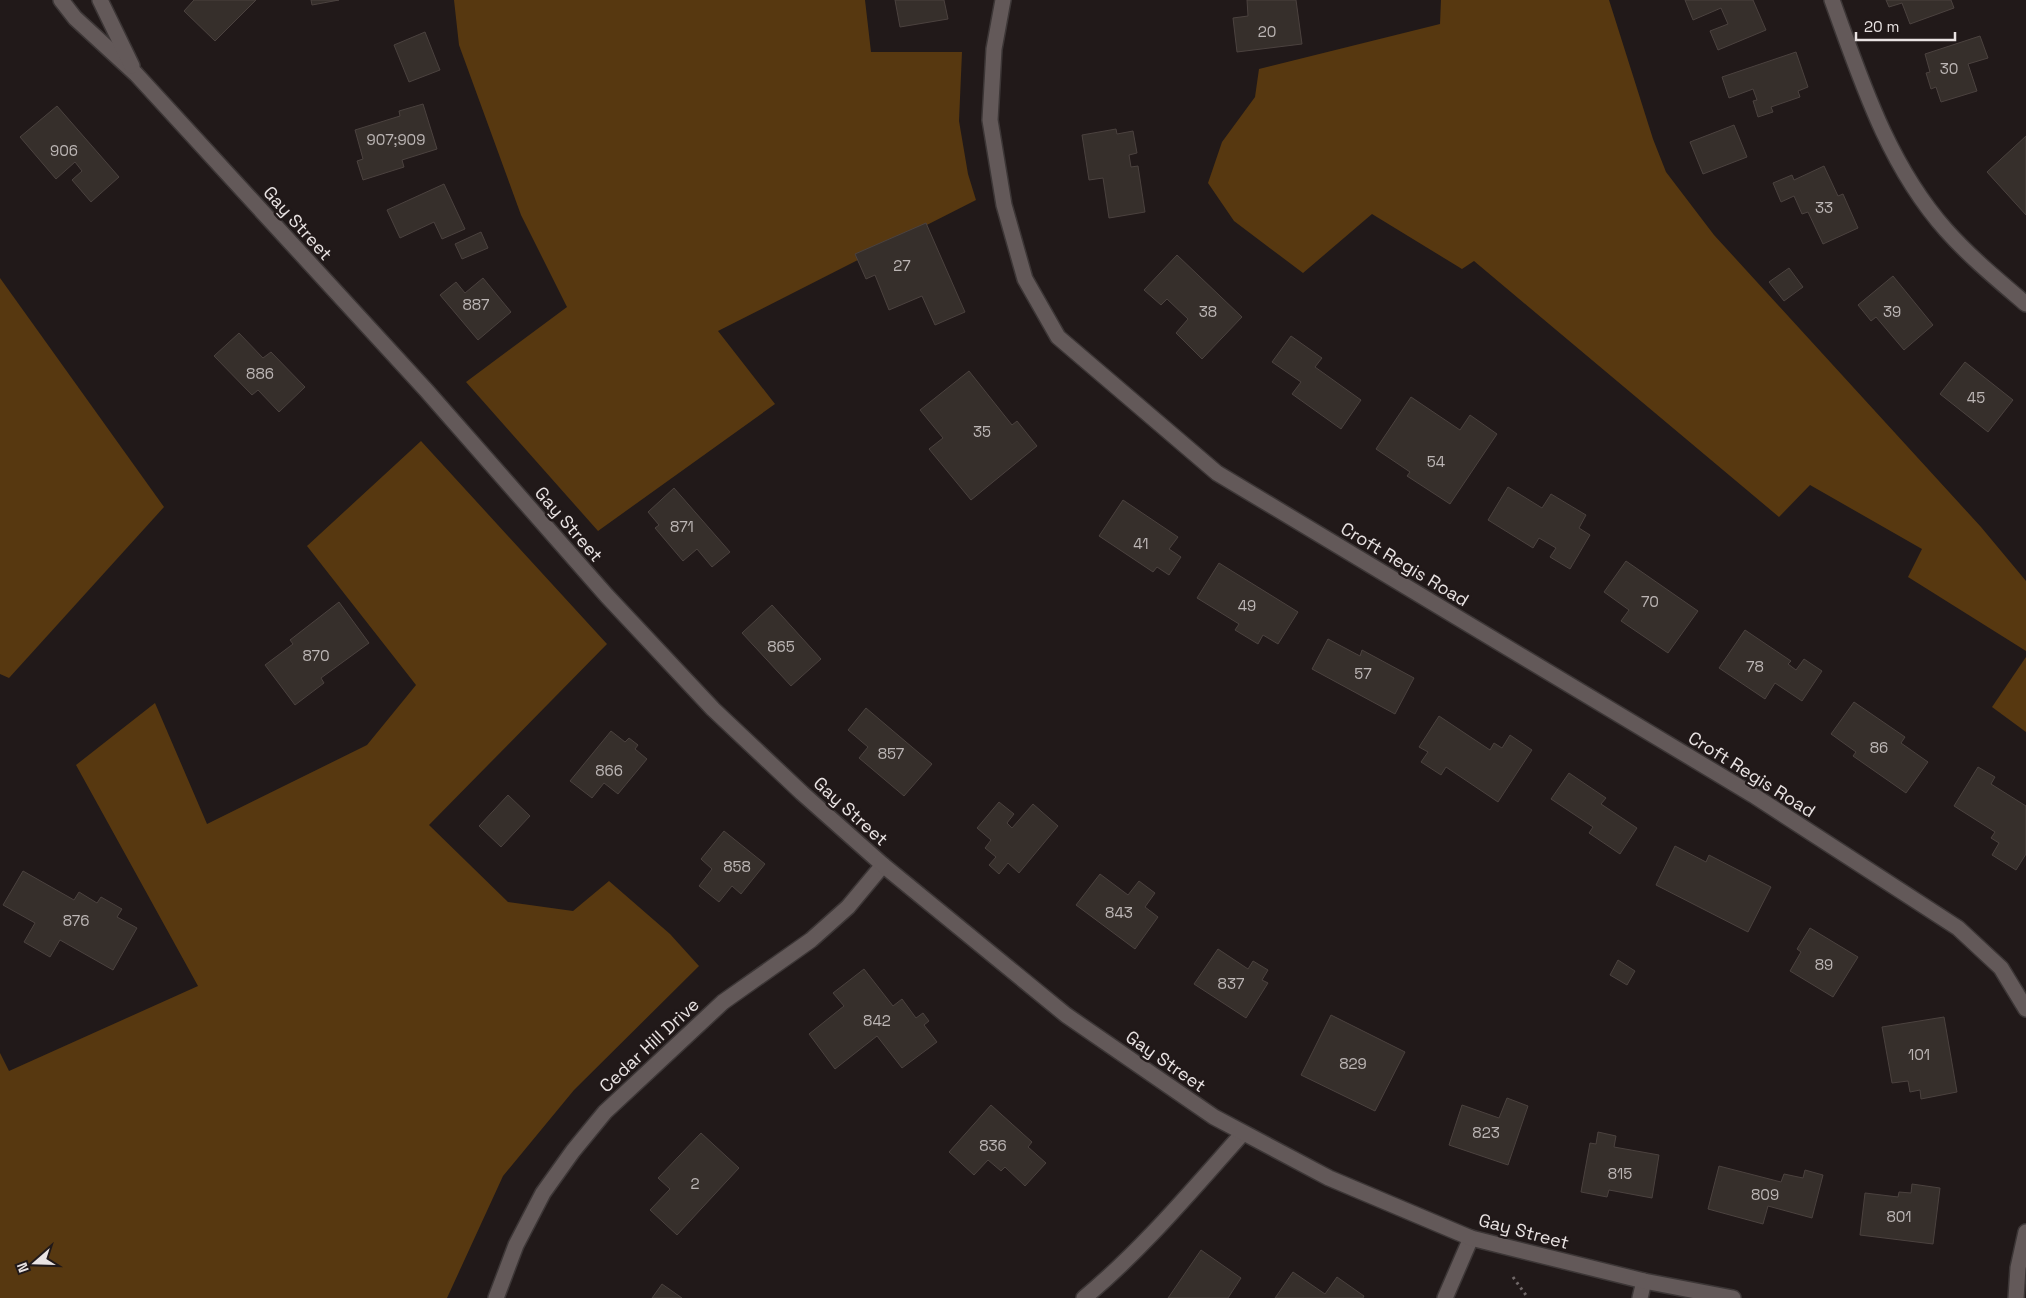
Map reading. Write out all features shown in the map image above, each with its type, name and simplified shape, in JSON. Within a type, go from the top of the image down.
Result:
[{"type":"street","name":"Gay Street","points":[[61,0],[75,18],[136,74],[426,390],[614,603],[714,709],[802,793],[883,865],[1066,1015],[1214,1117],[1329,1178],[1471,1238],[1644,1281],[1733,1298]]},
{"type":"street","name":"Gay Street","points":[[100,0],[136,74]]},
{"type":"street","name":"Croft Regis Road","points":[[1003,0],[994,49],[990,120],[999,177],[1004,205],[1025,280],[1058,337],[1217,473],[1753,796],[1958,928],[2001,968],[2026,1009]]},
{"type":"street","points":[[1832,0],[1864,86],[1899,163],[1920,196],[1944,228],[1972,257],[2026,304]]},
{"type":"street","name":"Cedar Hill Drive","points":[[496,1298],[516,1245],[543,1193],[573,1151],[605,1112],[723,1002],[812,940],[848,907],[883,865]]},
{"type":"street","points":[[1084,1298],[1116,1272],[1243,1133]]},
{"type":"street","points":[[2016,1298],[2018,1268],[2026,1232]]},
{"type":"street","points":[[1445,1298],[1471,1238]]},
{"type":"street","points":[[1640,1298],[1644,1281]]},
{"type":"path","points":[[1513,1277],[1528,1298]]},
{"type":"shaded area","points":[[454,0],[865,0],[871,52],[962,52],[959,121],[968,174],[976,200],[718,331],[775,404],[598,531],[466,382],[567,307],[521,215],[459,45]]},
{"type":"shaded area","points":[[1441,0],[1609,0],[1653,139],[1666,172],[1714,235],[1981,527],[2026,581],[2026,651],[1908,577],[1922,549],[1810,485],[1779,517],[1474,261],[1462,269],[1372,214],[1303,273],[1234,221],[1208,183],[1222,142],[1255,97],[1259,69],[1440,24]]},
{"type":"shaded area","points":[[0,278],[164,507],[9,678],[0,674]]},
{"type":"shaded area","points":[[421,441],[607,644],[429,825],[508,902],[573,911],[609,881],[670,934],[699,966],[574,1090],[503,1176],[447,1298],[0,1298],[0,1053],[9,1071],[198,986],[76,765],[155,703],[207,824],[367,745],[416,685],[307,546]]},
{"type":"shaded area","points":[[2026,657],[2026,732],[1992,707]]},
{"type":"building","points":[[194,0],[256,0],[215,41],[184,11]]},
{"type":"building","points":[[311,0],[339,0],[312,5]]},
{"type":"building","points":[[895,0],[944,0],[948,19],[900,27]]},
{"type":"building","points":[[1247,0],[1296,0],[1302,44],[1237,52],[1233,18],[1248,16]]},
{"type":"building","points":[[1685,0],[1753,0],[1766,30],[1718,50],[1710,31],[1728,24],[1721,8],[1693,20]]},
{"type":"building","points":[[1886,0],[1951,0],[1954,8],[1910,24],[1902,3],[1889,7]]},
{"type":"building","points":[[425,32],[440,70],[409,82],[394,45]]},
{"type":"building","points":[[1980,36],[1988,58],[1968,64],[1977,91],[1941,102],[1936,87],[1931,89],[1926,73],[1930,72],[1925,54]]},
{"type":"building","points":[[1796,52],[1808,87],[1798,91],[1800,97],[1771,107],[1773,112],[1758,117],[1753,101],[1757,100],[1753,89],[1729,98],[1722,77]]},
{"type":"building","points":[[423,104],[437,149],[402,160],[404,167],[363,180],[357,161],[363,159],[355,130],[400,116],[399,111]]},
{"type":"building","points":[[57,106],[119,177],[91,202],[72,180],[82,171],[75,162],[56,179],[20,137]]},
{"type":"building","points":[[1734,125],[1747,157],[1703,174],[1690,142]]},
{"type":"building","points":[[1116,129],[1117,134],[1133,131],[1137,153],[1129,155],[1131,167],[1138,166],[1145,212],[1109,218],[1103,178],[1089,180],[1082,135]]},
{"type":"building","points":[[2026,136],[2026,215],[1987,172]]},
{"type":"building","points":[[1824,166],[1838,196],[1843,194],[1858,228],[1823,244],[1808,212],[1802,214],[1794,196],[1781,202],[1773,183],[1792,175],[1794,180]]},
{"type":"building","points":[[444,184],[465,229],[442,239],[434,222],[400,238],[387,210]]},
{"type":"building","points":[[926,223],[965,312],[935,325],[922,296],[889,310],[875,275],[866,279],[855,254]]},
{"type":"building","points":[[481,232],[488,248],[462,259],[455,244]]},
{"type":"building","points":[[1177,255],[1242,317],[1202,359],[1176,333],[1188,319],[1167,299],[1161,305],[1144,290]]},
{"type":"building","points":[[1789,268],[1803,287],[1784,301],[1769,282]]},
{"type":"building","points":[[1893,276],[1933,325],[1904,350],[1876,317],[1871,321],[1858,305]]},
{"type":"building","points":[[483,278],[511,312],[478,340],[440,295],[456,282],[465,293]]},
{"type":"building","points":[[239,333],[263,358],[271,352],[305,387],[279,412],[258,390],[252,395],[214,356]]},
{"type":"building","points":[[1291,336],[1322,358],[1315,367],[1361,400],[1341,429],[1292,394],[1301,382],[1272,362]]},
{"type":"building","points":[[1965,362],[2013,400],[1988,432],[1940,394]]},
{"type":"building","points":[[969,371],[1012,425],[1017,421],[1037,446],[971,500],[929,449],[943,438],[920,410]]},
{"type":"building","points":[[1411,397],[1460,430],[1470,415],[1497,434],[1450,504],[1407,476],[1410,472],[1376,449]]},
{"type":"building","points":[[1508,487],[1542,508],[1551,494],[1586,515],[1579,528],[1590,535],[1570,569],[1550,557],[1556,548],[1539,538],[1533,548],[1488,520]]},
{"type":"building","points":[[674,488],[730,552],[712,567],[697,549],[683,561],[655,528],[659,525],[648,512]]},
{"type":"building","points":[[1123,500],[1178,537],[1169,549],[1181,557],[1169,575],[1157,567],[1153,572],[1099,536]]},
{"type":"building","points":[[1626,561],[1698,611],[1668,653],[1621,621],[1629,610],[1604,592]]},
{"type":"building","points":[[1219,563],[1298,612],[1278,644],[1263,635],[1258,644],[1235,630],[1239,624],[1197,598]]},
{"type":"building","points":[[339,602],[369,643],[321,678],[324,683],[295,705],[265,665],[293,644],[290,640]]},
{"type":"building","points":[[772,605],[821,659],[791,686],[742,633]]},
{"type":"building","points":[[1745,630],[1791,661],[1788,664],[1796,670],[1804,659],[1822,671],[1802,701],[1775,683],[1765,699],[1719,668]]},
{"type":"building","points":[[1328,639],[1360,656],[1362,650],[1414,678],[1395,714],[1312,669]]},
{"type":"building","points":[[1854,702],[1905,737],[1901,743],[1928,762],[1906,793],[1853,756],[1856,752],[1831,734]]},
{"type":"building","points":[[866,708],[932,764],[904,796],[859,758],[868,747],[848,730]]},
{"type":"building","points":[[1439,716],[1490,750],[1494,743],[1502,748],[1510,735],[1532,750],[1498,802],[1446,767],[1441,775],[1421,762],[1428,752],[1419,747]]},
{"type":"building","points":[[611,731],[625,742],[629,738],[638,745],[635,749],[647,759],[618,794],[604,783],[592,798],[570,781]]},
{"type":"building","points":[[1978,767],[1995,777],[1991,784],[2026,806],[2026,854],[2016,870],[1992,855],[1999,843],[1991,838],[1995,832],[1954,806]]},
{"type":"building","points":[[1569,773],[1606,798],[1601,804],[1637,828],[1620,854],[1589,833],[1593,827],[1551,799]]},
{"type":"building","points":[[508,795],[530,816],[501,847],[479,826]]},
{"type":"building","points":[[999,802],[1014,814],[1007,823],[1012,828],[1033,804],[1058,826],[1019,873],[1008,863],[999,874],[989,865],[996,857],[985,848],[991,840],[977,828]]},
{"type":"building","points":[[724,831],[765,864],[741,894],[732,886],[719,902],[699,886],[712,869],[701,859]]},
{"type":"building","points":[[1675,846],[1706,862],[1709,855],[1771,887],[1748,932],[1656,885]]},
{"type":"building","points":[[23,871],[74,900],[79,892],[97,903],[101,897],[122,909],[117,917],[137,928],[113,970],[60,940],[50,957],[24,942],[35,923],[3,905]]},
{"type":"building","points":[[1100,874],[1128,895],[1139,881],[1155,893],[1145,907],[1158,917],[1135,949],[1076,905]]},
{"type":"building","points":[[1810,928],[1858,957],[1833,997],[1790,971],[1801,952],[1797,949]]},
{"type":"building","points":[[1218,949],[1248,969],[1253,961],[1268,970],[1262,980],[1268,983],[1246,1018],[1194,984]]},
{"type":"building","points":[[1618,960],[1635,971],[1627,985],[1610,975]]},
{"type":"building","points":[[864,969],[893,1006],[902,999],[916,1018],[923,1013],[929,1021],[924,1025],[937,1042],[902,1068],[877,1036],[835,1069],[809,1034],[844,1006],[833,993]]},
{"type":"building","points":[[1331,1015],[1405,1052],[1375,1111],[1301,1075]]},
{"type":"building","points":[[1944,1017],[1957,1092],[1921,1099],[1920,1090],[1910,1092],[1908,1081],[1892,1083],[1882,1027]]},
{"type":"building","points":[[1507,1098],[1528,1106],[1508,1165],[1449,1145],[1462,1105],[1499,1118]]},
{"type":"building","points":[[991,1105],[1032,1142],[1028,1147],[1046,1163],[1025,1186],[1005,1167],[1001,1171],[988,1160],[974,1175],[949,1152]]},
{"type":"building","points":[[1598,1132],[1616,1136],[1614,1147],[1659,1155],[1652,1198],[1609,1190],[1607,1197],[1581,1192],[1590,1143],[1596,1144]]},
{"type":"building","points":[[701,1133],[739,1168],[677,1235],[650,1210],[670,1189],[658,1178]]},
{"type":"building","points":[[1719,1166],[1781,1182],[1784,1174],[1803,1178],[1805,1170],[1823,1175],[1812,1218],[1768,1206],[1763,1224],[1708,1209]]},
{"type":"building","points":[[1912,1184],[1940,1188],[1933,1244],[1860,1235],[1865,1193],[1898,1197],[1899,1192],[1911,1193]]},
{"type":"building","points":[[1201,1250],[1241,1278],[1228,1298],[1168,1298]]},
{"type":"building","points":[[1293,1272],[1325,1294],[1337,1277],[1364,1296],[1363,1298],[1275,1298]]},
{"type":"building","points":[[662,1284],[682,1298],[652,1298]]}]
